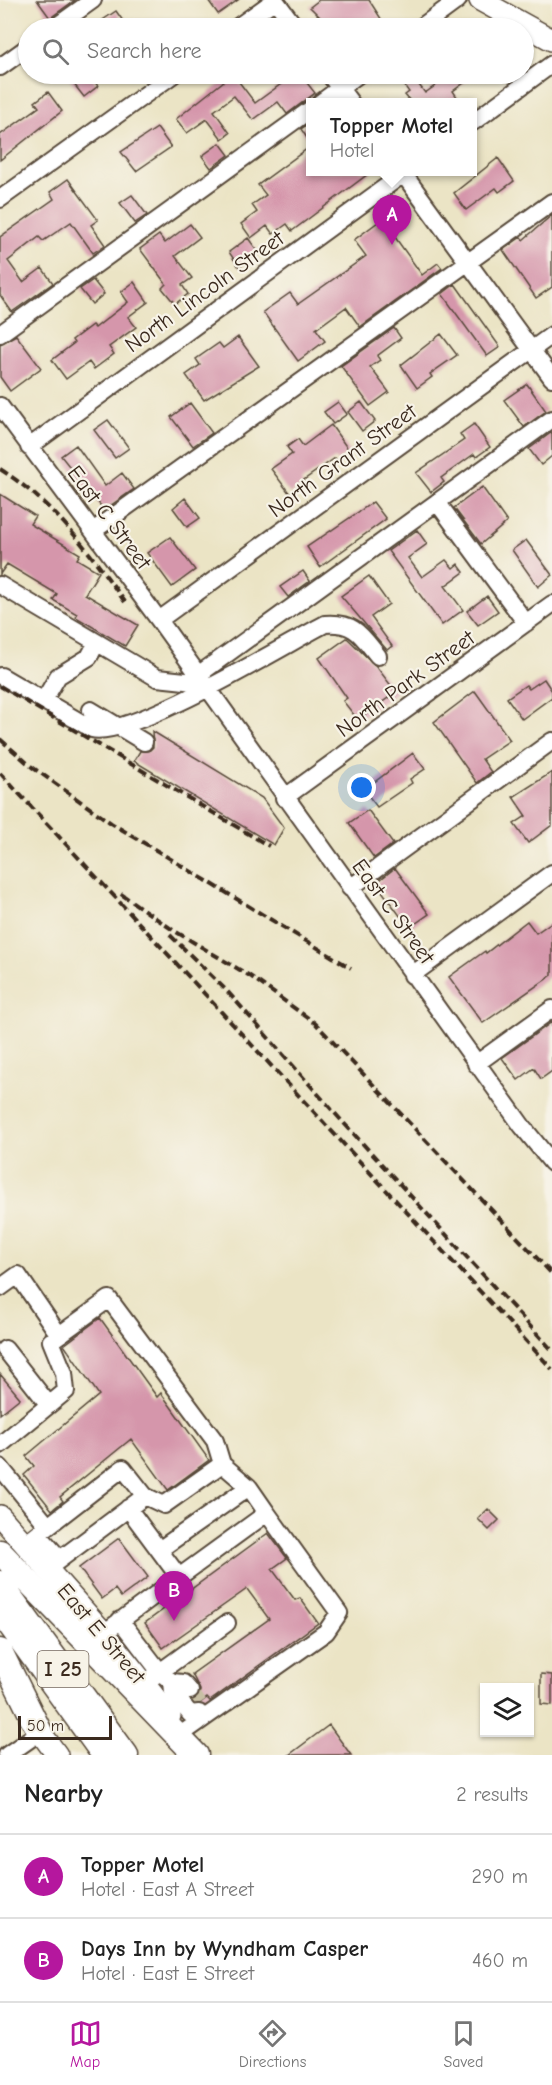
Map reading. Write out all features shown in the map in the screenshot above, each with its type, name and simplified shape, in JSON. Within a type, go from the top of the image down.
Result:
[{"type":"highway","points":[[0,1552],[198,1755]]},
{"type":"highway","name":"I 25","points":[[0,1583],[126,1755]]},
{"type":"highway","name":"I 25","points":[[0,1611],[104,1755]]},
{"type":"highway","points":[[0,1651],[40,1732]]},
{"type":"main road","points":[[480,0],[512,18]]},
{"type":"main road","points":[[534,30],[552,40]]},
{"type":"main road","name":"East E Street","points":[[0,1516],[37,1534],[54,1564],[159,1679],[183,1733],[198,1755]]},
{"type":"main road","points":[[0,1677],[57,1755]]},
{"type":"street","points":[[68,18],[93,0]]},
{"type":"street","points":[[250,18],[275,0],[288,18]]},
{"type":"street","points":[[434,18],[458,0]]},
{"type":"street","points":[[0,67],[18,54]]},
{"type":"street","points":[[534,77],[552,64]]},
{"type":"street","points":[[0,199],[160,84]]},
{"type":"street","points":[[337,84],[348,98]]},
{"type":"street","points":[[326,98],[345,84]]},
{"type":"street","points":[[477,119],[525,84]]},
{"type":"street","points":[[0,334],[306,113]]},
{"type":"street","name":"North Lincoln Street","points":[[29,447],[399,176]]},
{"type":"street","points":[[407,176],[552,378]]},
{"type":"street","points":[[93,531],[552,202]]},
{"type":"street","name":"North Grant Street","points":[[159,620],[552,335]]},
{"type":"street","name":"East C Street","points":[[0,406],[159,620],[476,1064],[548,1151]]},
{"type":"street","points":[[0,585],[96,644],[157,678],[203,682],[437,502],[552,419]]},
{"type":"street","points":[[437,502],[526,623]]},
{"type":"street","name":"North Park Street","points":[[284,798],[552,604]]},
{"type":"street","points":[[1,676],[92,729],[102,732],[119,727],[203,682],[325,624],[339,623],[357,630],[378,656]]},
{"type":"street","points":[[44,700],[58,676],[89,657],[96,644]]},
{"type":"street","points":[[91,710],[144,742]]},
{"type":"street","points":[[350,888],[552,741]]},
{"type":"street","points":[[412,975],[552,873]]},
{"type":"street","points":[[476,1064],[552,1009]]},
{"type":"street","points":[[0,1288],[18,1275],[59,1335]]},
{"type":"street","points":[[0,1445],[66,1391],[63,1373],[51,1341],[109,1299],[215,1442],[222,1464],[249,1487],[339,1613],[326,1632],[198,1706],[190,1714],[173,1692],[159,1679]]},
{"type":"street","points":[[5,1349],[49,1405]]},
{"type":"street","points":[[0,1467],[37,1534],[123,1468],[145,1496],[164,1505],[222,1464]]},
{"type":"street","points":[[159,1550],[249,1487]]},
{"type":"street","points":[[54,1564],[145,1496]]},
{"type":"street","points":[[128,1508],[179,1577]]},
{"type":"street","points":[[112,1627],[267,1513]]},
{"type":"street","points":[[159,1679],[227,1623]]},
{"type":"street","points":[[159,1679],[183,1683],[198,1706]]},
{"type":"street","points":[[183,1733],[198,1706]]},
{"type":"street","points":[[7,1755],[40,1732]]},
{"type":"building","points":[[37,0],[75,0],[50,18]]},
{"type":"building","points":[[208,0],[238,0],[218,14]]},
{"type":"building","points":[[319,0],[369,0],[381,18],[321,18],[310,7]]},
{"type":"building","points":[[116,11],[121,18],[106,18]]},
{"type":"building","points":[[74,84],[96,84],[98,86],[84,97]]},
{"type":"building","points":[[220,84],[241,84],[255,103],[281,84],[308,84],[315,93],[287,114],[278,102],[253,120],[234,96],[214,111],[230,133],[222,139],[207,119],[187,133],[176,119]]},
{"type":"building","points":[[403,84],[418,84],[425,93],[438,84],[463,84],[453,91],[457,97],[455,98],[408,98],[405,95],[409,92]]},
{"type":"building","points":[[48,92],[62,111],[0,160],[0,135],[39,107],[35,102]]},
{"type":"building","points":[[306,126],[306,136],[301,129]]},
{"type":"building","points":[[157,128],[171,147],[136,171],[121,152]]},
{"type":"building","points":[[220,143],[229,155],[211,168],[202,156]]},
{"type":"building","points":[[306,150],[306,176],[365,176],[292,231],[287,224],[273,234],[267,226],[251,238],[241,224],[257,212],[252,205],[266,195],[258,185]]},
{"type":"building","points":[[498,158],[514,181],[499,192],[496,188],[466,210],[454,193]]},
{"type":"building","points":[[68,179],[98,220],[91,225],[105,245],[93,253],[71,222],[43,241],[39,237],[8,261],[23,282],[42,268],[53,283],[12,312],[0,295],[0,237],[54,199],[50,192]]},
{"type":"building","points":[[132,195],[147,215],[135,223],[120,203]]},
{"type":"building","points":[[552,215],[552,287],[536,298],[503,250],[521,237],[523,240]]},
{"type":"building","points":[[382,219],[422,275],[438,263],[442,268],[360,327],[346,307],[316,329],[325,341],[298,361],[263,312],[290,293],[298,304],[366,256],[354,240]]},
{"type":"building","points":[[190,224],[200,237],[175,256],[192,278],[182,285],[188,294],[175,304],[162,288],[166,284],[140,249],[159,235],[165,243]]},
{"type":"building","points":[[248,238],[259,253],[239,267],[229,252]]},
{"type":"building","points":[[93,280],[104,294],[92,304],[80,289]]},
{"type":"building","points":[[134,282],[148,302],[128,317],[136,327],[109,347],[114,354],[94,369],[89,362],[66,379],[52,360],[74,343],[72,340],[92,325],[95,328],[128,302],[121,292]]},
{"type":"building","points":[[455,284],[500,347],[487,356],[442,294]]},
{"type":"building","points":[[394,328],[401,338],[377,356],[380,360],[370,367],[389,392],[370,406],[341,366]]},
{"type":"building","points":[[441,334],[457,355],[430,374],[432,377],[417,388],[401,365]]},
{"type":"building","points":[[16,335],[41,368],[10,391],[0,377],[0,344]]},
{"type":"building","points":[[238,337],[259,366],[204,400],[186,375],[200,365],[196,359],[219,343],[223,348]]},
{"type":"building","points":[[527,384],[546,411],[524,427],[504,400]]},
{"type":"building","points":[[338,402],[347,414],[333,424],[324,412]]},
{"type":"building","points":[[361,402],[375,421],[362,431],[348,412]]},
{"type":"building","points":[[190,403],[212,433],[193,446],[171,417]]},
{"type":"building","points":[[108,420],[129,448],[115,458],[94,430]]},
{"type":"building","points":[[474,424],[490,447],[476,457],[474,454],[441,478],[444,482],[431,492],[416,473],[464,440],[460,434]]},
{"type":"building","points":[[331,425],[350,452],[337,461],[335,458],[301,482],[303,485],[290,494],[271,469],[292,454],[287,447],[298,439],[303,446]]},
{"type":"building","points":[[552,432],[552,456],[541,465],[529,449]]},
{"type":"building","points":[[76,445],[105,486],[122,473],[134,489],[104,510],[61,456]]},
{"type":"building","points":[[482,487],[507,522],[481,544],[454,508]]},
{"type":"building","points":[[0,494],[35,516],[30,524],[80,554],[77,559],[99,572],[85,594],[138,625],[125,646],[76,617],[77,614],[53,600],[57,594],[7,564],[0,574]]},
{"type":"building","points":[[185,498],[200,518],[187,527],[173,508]]},
{"type":"building","points":[[373,502],[386,519],[320,567],[307,547]]},
{"type":"building","points":[[417,530],[427,544],[408,558],[422,577],[446,560],[453,568],[458,564],[464,572],[445,586],[463,610],[442,625],[388,551]]},
{"type":"building","points":[[170,537],[195,570],[172,587],[147,553]]},
{"type":"building","points":[[526,540],[552,575],[538,587],[512,550]]},
{"type":"building","points":[[303,571],[310,581],[288,597],[280,587]]},
{"type":"building","points":[[369,576],[389,604],[371,617],[392,646],[387,650],[341,596]]},
{"type":"building","points":[[487,596],[498,611],[478,625],[467,611]]},
{"type":"building","points":[[347,638],[376,666],[396,692],[358,720],[343,701],[347,698],[319,658]]},
{"type":"building","points":[[544,679],[552,691],[552,697],[522,719],[507,698],[526,685],[529,689]]},
{"type":"building","points":[[475,691],[510,740],[482,759],[491,772],[477,783],[434,722]]},
{"type":"building","points":[[152,731],[262,798],[284,828],[274,845],[134,761],[140,751],[149,751],[153,747]]},
{"type":"building","points":[[413,753],[425,769],[410,779],[412,783],[377,807],[364,790]]},
{"type":"building","points":[[552,772],[552,825],[528,843],[514,824],[526,816],[513,797]]},
{"type":"building","points":[[368,810],[393,844],[374,858],[349,823]]},
{"type":"building","points":[[395,868],[429,914],[409,928],[376,883]]},
{"type":"building","points":[[527,921],[536,933],[552,922],[552,975],[483,1023],[449,977],[485,951],[486,953]]},
{"type":"building","points":[[552,1022],[552,1071],[541,1079],[534,1068],[518,1080],[502,1058]]},
{"type":"building","points":[[100,1318],[157,1397],[161,1393],[209,1460],[168,1490],[131,1439],[60,1497],[63,1501],[52,1510],[24,1475],[34,1466],[26,1456],[99,1395],[64,1345]]},
{"type":"building","points":[[0,1374],[20,1398],[0,1414]]},
{"type":"building","points":[[488,1509],[499,1520],[489,1530],[478,1519]]},
{"type":"building","points":[[268,1533],[287,1558],[272,1569],[295,1600],[300,1598],[318,1623],[210,1701],[207,1698],[200,1703],[195,1703],[193,1701],[200,1695],[200,1690],[192,1674],[269,1619],[247,1589],[163,1648],[145,1623]]},
{"type":"building","points":[[119,1538],[148,1577],[121,1597],[115,1589],[102,1599],[79,1568]]},
{"type":"building","points":[[541,1674],[552,1675],[552,1705],[541,1704]]},
{"type":"building","points":[[329,1725],[351,1755],[289,1755]]},
{"type":"tunnel","points":[[190,1691],[199,1704]]},
{"type":"railway","points":[[0,469],[54,513],[84,546],[125,602]]},
{"type":"railway","points":[[0,686],[269,846]]},
{"type":"railway","points":[[0,739],[32,767],[111,823],[351,968]]},
{"type":"railway","points":[[0,773],[552,1369]]},
{"type":"railway","points":[[121,894],[173,930],[250,976],[315,1023],[552,1274]]},
{"type":"railway","points":[[170,935],[227,991],[341,1120],[552,1350]]},
{"type":"place","name":"Topper Motel","points":[[392,245]]},
{"type":"place","name":"Days Inn by Wyndham Casper","points":[[174,1621]]}]
